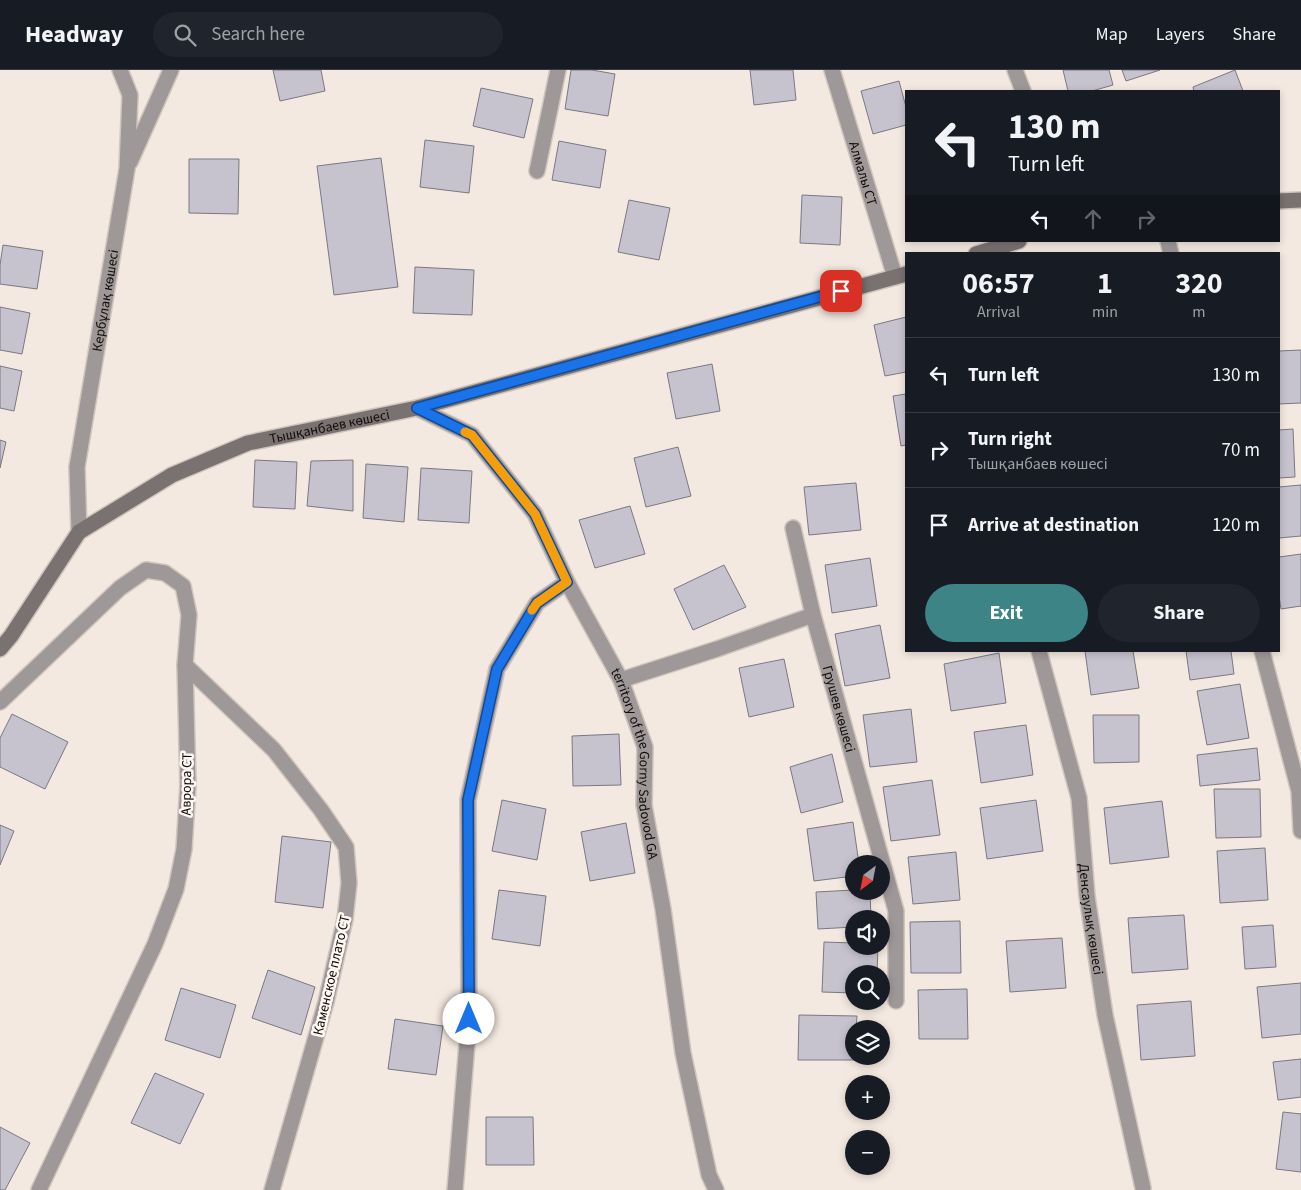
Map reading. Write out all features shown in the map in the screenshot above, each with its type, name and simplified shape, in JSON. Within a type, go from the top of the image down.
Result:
[{"type":"street","name":"Кербұлақ көшесі","points":[[79,532],[77,467],[127,169],[130,95],[120,70]]},
{"type":"street","points":[[127,169],[172,70]]},
{"type":"street","points":[[537,171],[558,70]]},
{"type":"street","name":"Алмалы СТ","points":[[832,70],[901,275]]},
{"type":"street","points":[[1015,70],[1023,90]]},
{"type":"street","points":[[1280,200],[1301,200]]},
{"type":"street","points":[[983,252],[1016,242]]},
{"type":"street","name":"Тышқанбаев көшесі","points":[[0,649],[79,532],[172,475],[248,443],[417,408],[901,275]]},
{"type":"street","name":"territory of the Gorny Sadovod GA","points":[[417,408],[472,435],[535,514],[567,582],[621,680],[645,747],[644,805],[663,909],[683,1053],[709,1175],[716,1190]]},
{"type":"street","name":"Грушев көшесі","points":[[793,528],[812,615],[896,911],[896,1001]]},
{"type":"street","name":"Аврора СТ","points":[[0,702],[120,588],[146,570],[165,573],[183,586],[189,616],[185,665],[188,786],[184,849],[176,889],[155,944],[39,1190]]},
{"type":"street","points":[[455,1190],[469,1019],[468,800],[497,669],[537,603],[567,582]]},
{"type":"street","points":[[621,680],[717,650],[812,615]]},
{"type":"street","name":"Денсаулық көшесі","points":[[1039,652],[1079,798],[1087,896],[1104,1015],[1143,1188]]},
{"type":"street","points":[[1262,652],[1299,792],[1301,831]]},
{"type":"street","name":"Каменское плато СТ","points":[[185,665],[274,750],[321,810],[346,847],[349,883],[345,919],[326,1002],[272,1190]]},
{"type":"building","points":[[273,70],[321,70],[325,91],[280,101]]},
{"type":"building","points":[[571,70],[592,70],[615,74],[608,116],[565,109]]},
{"type":"building","points":[[750,70],[793,70],[796,100],[754,105]]},
{"type":"building","points":[[1063,70],[1109,70],[1113,85],[1096,90],[1068,90]]},
{"type":"building","points":[[1122,70],[1160,70],[1126,81]]},
{"type":"building","points":[[1235,70],[1243,90],[1194,90],[1193,87]]},
{"type":"building","points":[[899,81],[905,103],[905,125],[873,134],[861,91]]},
{"type":"building","points":[[481,88],[533,99],[524,138],[473,126]]},
{"type":"building","points":[[425,140],[474,146],[469,193],[420,187]]},
{"type":"building","points":[[559,141],[606,150],[600,188],[552,180]]},
{"type":"building","points":[[381,158],[398,287],[334,295],[317,166]]},
{"type":"building","points":[[189,159],[239,159],[238,214],[189,213]]},
{"type":"building","points":[[802,195],[842,197],[840,245],[800,243]]},
{"type":"building","points":[[629,200],[670,208],[659,260],[618,252]]},
{"type":"building","points":[[3,245],[43,251],[37,289],[0,284]]},
{"type":"building","points":[[415,267],[474,270],[472,315],[413,313]]},
{"type":"building","points":[[0,307],[30,313],[22,354],[0,350]]},
{"type":"building","points":[[905,317],[905,372],[885,376],[874,325]]},
{"type":"building","points":[[1301,350],[1301,403],[1280,404],[1280,351]]},
{"type":"building","points":[[712,364],[720,411],[676,419],[667,373]]},
{"type":"building","points":[[0,366],[22,371],[14,411],[0,408]]},
{"type":"building","points":[[905,394],[905,445],[901,446],[893,396]]},
{"type":"building","points":[[1293,429],[1295,477],[1280,478],[1280,430]]},
{"type":"building","points":[[0,440],[6,442],[0,468]]},
{"type":"building","points":[[678,447],[691,496],[646,507],[634,458]]},
{"type":"building","points":[[255,460],[297,462],[295,509],[253,507]]},
{"type":"building","points":[[353,460],[353,511],[307,506],[311,461]]},
{"type":"building","points":[[366,464],[408,467],[404,522],[363,518]]},
{"type":"building","points":[[421,468],[472,471],[469,523],[418,520]]},
{"type":"building","points":[[856,483],[861,530],[809,535],[804,487]]},
{"type":"building","points":[[1301,485],[1301,536],[1280,538],[1280,487]]},
{"type":"building","points":[[630,506],[645,554],[595,568],[579,520]]},
{"type":"building","points":[[1301,554],[1301,606],[1281,609],[1280,557]]},
{"type":"building","points":[[870,558],[877,606],[832,613],[825,565]]},
{"type":"building","points":[[724,565],[746,607],[693,630],[674,589]]},
{"type":"building","points":[[880,625],[890,678],[845,686],[835,634]]},
{"type":"building","points":[[1085,652],[1133,652],[1139,688],[1091,695]]},
{"type":"building","points":[[1186,652],[1231,652],[1234,674],[1190,680]]},
{"type":"building","points":[[999,653],[1006,703],[951,711],[944,664]]},
{"type":"building","points":[[784,659],[794,707],[749,717],[739,668]]},
{"type":"building","points":[[1240,684],[1249,738],[1207,745],[1197,691]]},
{"type":"building","points":[[911,709],[917,762],[870,767],[863,715]]},
{"type":"building","points":[[12,714],[68,742],[45,789],[0,767],[0,738]]},
{"type":"building","points":[[1093,715],[1139,715],[1139,762],[1094,763]]},
{"type":"building","points":[[1026,725],[1033,775],[981,783],[974,732]]},
{"type":"building","points":[[619,734],[621,785],[573,786],[572,736]]},
{"type":"building","points":[[1257,748],[1260,780],[1200,786],[1197,755]]},
{"type":"building","points":[[832,754],[843,802],[801,813],[790,767]]},
{"type":"building","points":[[932,780],[940,835],[891,841],[883,787]]},
{"type":"building","points":[[1214,789],[1260,789],[1261,837],[1216,838]]},
{"type":"building","points":[[502,800],[546,809],[537,860],[492,851]]},
{"type":"building","points":[[1036,800],[1043,851],[987,859],[980,808]]},
{"type":"building","points":[[1162,801],[1169,857],[1110,864],[1104,808]]},
{"type":"building","points":[[853,822],[858,855],[845,855],[845,877],[814,881],[807,829]]},
{"type":"building","points":[[626,823],[635,873],[590,881],[581,832]]},
{"type":"building","points":[[0,825],[14,831],[0,865]]},
{"type":"building","points":[[282,836],[331,842],[323,908],[275,902]]},
{"type":"building","points":[[1265,848],[1268,900],[1220,903],[1217,851]]},
{"type":"building","points":[[956,852],[960,900],[913,904],[908,857]]},
{"type":"building","points":[[499,890],[546,896],[540,946],[492,939]]},
{"type":"building","points":[[845,890],[845,900],[870,900],[871,910],[845,910],[845,928],[818,929],[816,892]]},
{"type":"building","points":[[1184,915],[1188,969],[1132,973],[1128,918]]},
{"type":"building","points":[[960,921],[961,973],[911,973],[910,922]]},
{"type":"building","points":[[1273,925],[1276,967],[1245,969],[1242,927]]},
{"type":"building","points":[[1062,938],[1066,988],[1010,992],[1006,941]]},
{"type":"building","points":[[824,942],[845,943],[845,955],[878,955],[877,965],[845,965],[845,993],[822,992]]},
{"type":"building","points":[[268,970],[315,987],[301,1035],[252,1018]]},
{"type":"building","points":[[1301,983],[1301,1034],[1262,1038],[1257,987]]},
{"type":"building","points":[[181,988],[236,1005],[220,1058],[165,1040]]},
{"type":"building","points":[[967,989],[968,1039],[919,1039],[918,990]]},
{"type":"building","points":[[1191,1001],[1195,1056],[1141,1060],[1137,1005]]},
{"type":"building","points":[[799,1015],[857,1016],[857,1020],[845,1020],[845,1060],[798,1060]]},
{"type":"building","points":[[395,1019],[443,1026],[436,1075],[388,1069]]},
{"type":"building","points":[[1301,1059],[1301,1097],[1278,1100],[1273,1062]]},
{"type":"building","points":[[155,1073],[204,1094],[180,1144],[131,1123]]},
{"type":"building","points":[[1283,1112],[1301,1114],[1301,1172],[1276,1169]]},
{"type":"building","points":[[486,1117],[533,1117],[534,1165],[486,1165]]},
{"type":"building","points":[[0,1127],[30,1143],[5,1190],[0,1190]]},
{"type":"slow traffic","points":[[465,432],[472,435],[535,514],[567,582],[537,603],[532,610]]},
{"type":"route","points":[[469,1019],[468,800],[497,669],[537,603],[567,582],[535,514],[472,435],[417,408],[841,291]]}]
